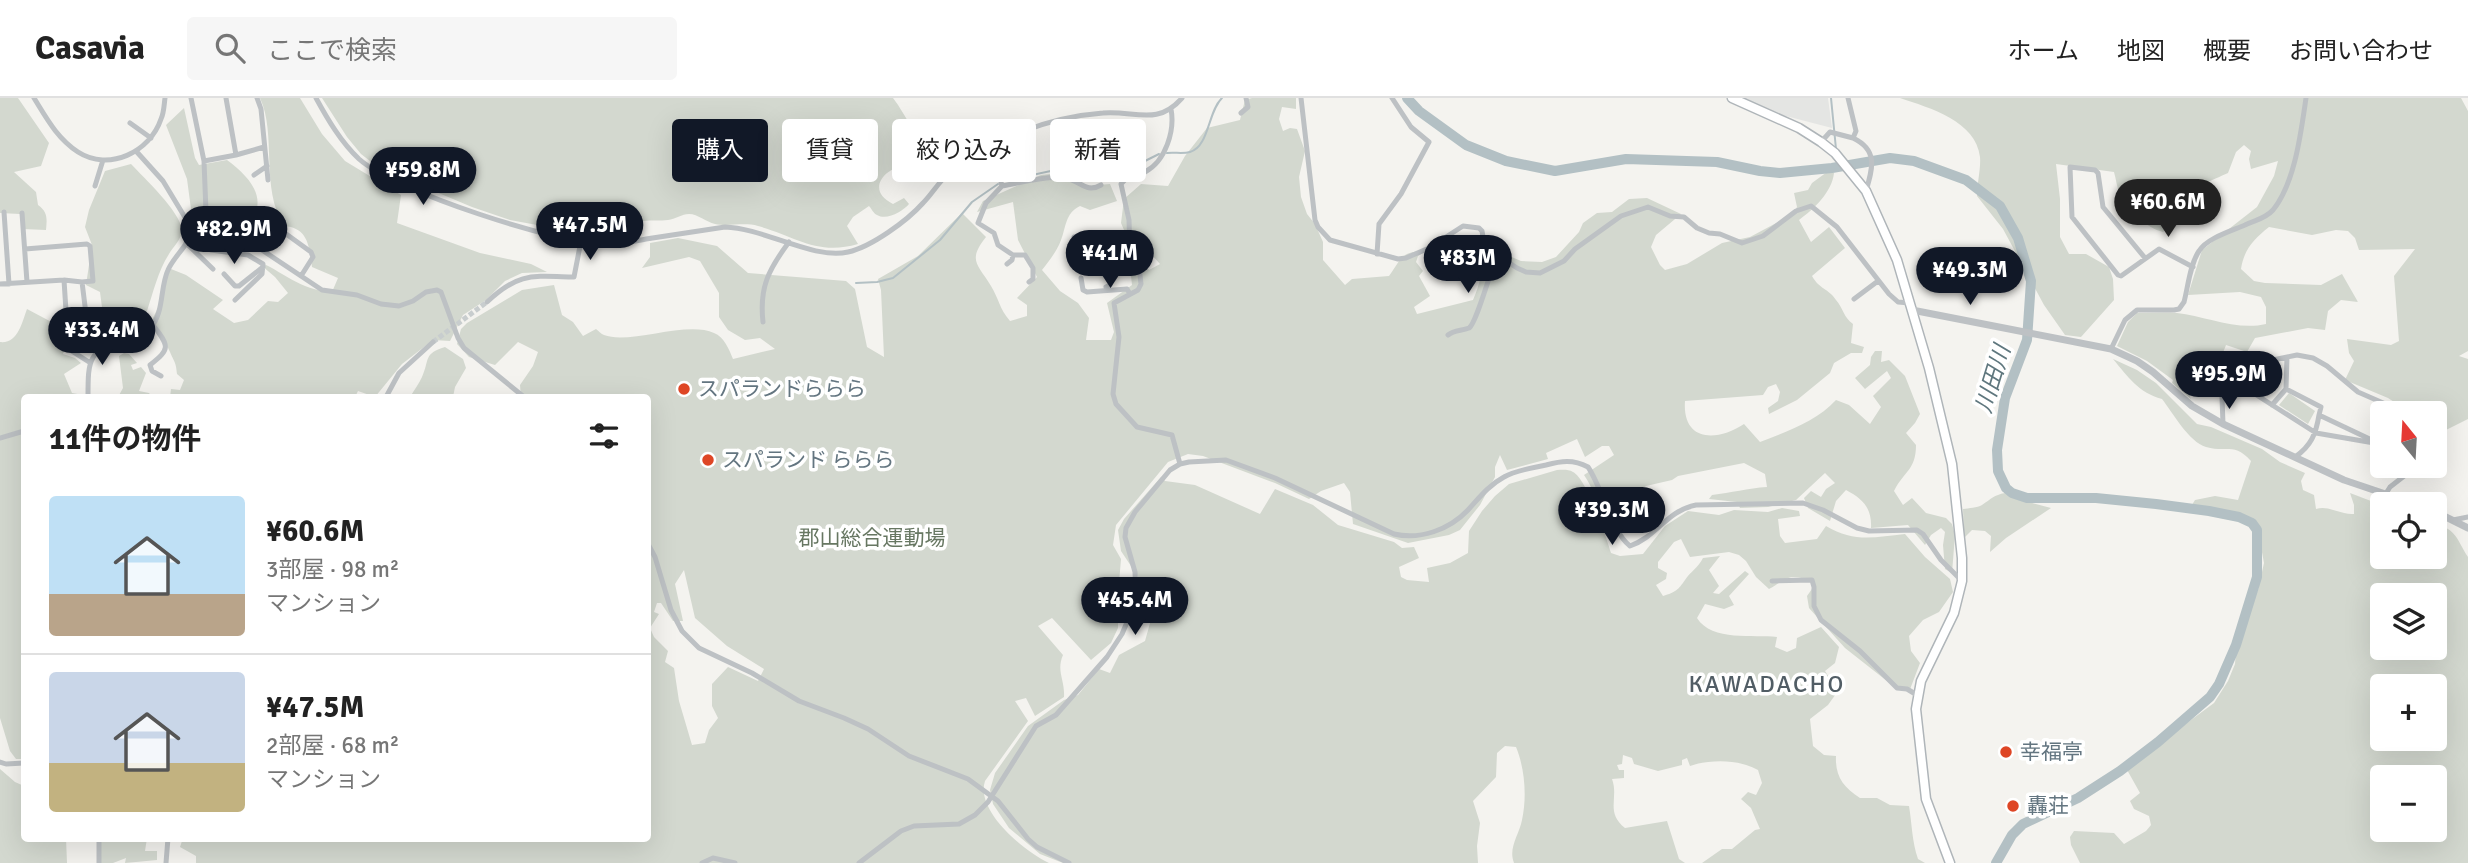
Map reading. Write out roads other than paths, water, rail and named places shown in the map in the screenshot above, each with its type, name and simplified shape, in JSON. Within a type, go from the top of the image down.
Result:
[{"type":"main road","points":[[1732,98],[1799,128],[1835,153],[1855,175],[1866,191],[1892,247],[1911,306],[1949,447],[1962,558],[1962,581],[1957,606],[1925,670],[1917,695],[1917,727],[1926,799],[1950,863]]},
{"type":"street","points":[[34,98],[55,131],[67,143],[80,153],[103,160],[119,159],[136,151],[151,138],[162,119],[165,98]]},
{"type":"street","points":[[191,98],[204,160],[206,212],[192,229]]},
{"type":"street","points":[[226,98],[236,155]]},
{"type":"street","points":[[257,98],[261,109],[268,180]]},
{"type":"street","points":[[316,98],[345,145],[360,160],[388,178],[467,209],[533,230],[580,241],[610,245],[725,227],[741,227],[832,254],[848,252],[870,244],[923,204],[941,182]]},
{"type":"street","points":[[1036,127],[1103,113],[1125,113],[1143,117],[1157,115],[1182,98]]},
{"type":"street","points":[[1241,113],[1248,107],[1246,98]]},
{"type":"street","points":[[1301,98],[1315,220],[1330,240],[1398,259],[1429,248],[1463,226],[1479,228],[1484,243],[1497,255],[1526,272],[1540,273],[1564,261],[1575,249],[1621,216],[1648,207],[1670,216],[1684,217],[1697,228],[1742,243],[1763,236],[1796,211],[1811,206],[1837,227],[1878,281],[1898,302],[2110,349],[2145,367],[2192,406],[2223,424],[2344,480],[2377,492]]},
{"type":"street","points":[[1377,254],[1379,223],[1401,194],[1429,142],[1411,127],[1392,98]]},
{"type":"street","points":[[1848,98],[1856,131],[1853,138]]},
{"type":"street","points":[[2110,349],[2125,320],[2137,310],[2179,309],[2184,302],[2197,252],[2204,244],[2262,219],[2272,211],[2281,197],[2291,169],[2306,98]]},
{"type":"street","points":[[1171,108],[1174,123],[1162,156],[1146,171],[1127,177],[1121,184],[1129,220],[1130,248],[1141,284],[1138,290],[1114,303],[1119,337],[1113,394],[1116,404],[1137,428],[1172,435],[1180,464]]},
{"type":"street","points":[[130,123],[151,138]]},
{"type":"street","points":[[1821,142],[1830,132],[1853,138],[1869,147],[1871,173],[1866,191]]},
{"type":"street","points":[[204,160],[264,147]]},
{"type":"street","points":[[88,394],[89,362],[96,351],[145,332],[153,325],[168,270],[192,236],[192,229],[163,181],[136,151]]},
{"type":"street","points":[[94,186],[103,160]]},
{"type":"street","points":[[254,175],[267,166]]},
{"type":"street","points":[[2145,258],[2103,207],[2098,173],[2095,170],[2070,167],[2072,217],[2118,275],[2122,276],[2159,249],[2193,267]]},
{"type":"street","points":[[1029,282],[1034,273],[1025,255],[1013,255],[998,245],[994,233],[978,223],[986,203],[1002,186],[1039,178],[1067,178],[1086,189],[1101,185]]},
{"type":"street","points":[[1001,182],[1002,186]]},
{"type":"street","points":[[4,212],[9,284]]},
{"type":"street","points":[[264,212],[271,223],[312,252],[313,257],[301,276]]},
{"type":"street","points":[[22,213],[27,282]]},
{"type":"street","points":[[256,246],[271,223]]},
{"type":"street","points":[[192,236],[206,243],[256,246],[323,290],[358,295],[381,304],[399,306],[426,292],[437,290],[441,292],[464,348],[520,394]]},
{"type":"street","points":[[1074,237],[1083,247],[1093,251],[1130,248]]},
{"type":"street","points":[[487,302],[503,286],[521,277],[574,277],[580,241]]},
{"type":"street","points":[[764,322],[761,304],[766,281],[772,265],[789,242]]},
{"type":"street","points":[[186,243],[213,270]]},
{"type":"street","points":[[206,243],[211,250],[248,255],[263,264],[262,274],[235,300]]},
{"type":"street","points":[[0,284],[93,281],[90,246],[87,244],[24,249]]},
{"type":"street","points":[[1007,264],[1013,255]]},
{"type":"street","points":[[1448,335],[1469,327],[1477,318],[1482,295],[1497,255]]},
{"type":"street","points":[[1106,286],[1110,285],[1114,268],[1136,264]]},
{"type":"street","points":[[224,274],[235,286],[239,286],[263,267]]},
{"type":"street","points":[[1081,278],[1083,290],[1087,292],[1127,289],[1130,294]]},
{"type":"street","points":[[64,280],[66,311]]},
{"type":"street","points":[[1854,299],[1878,281]]},
{"type":"street","points":[[82,282],[87,322]]},
{"type":"street","points":[[1856,287],[1861,294]]},
{"type":"street","points":[[75,323],[141,320],[142,325],[127,332],[124,339]]},
{"type":"street","points":[[153,325],[166,348],[164,354],[150,365],[152,371],[160,376]]},
{"type":"street","points":[[388,394],[399,373],[433,342]]},
{"type":"street","points":[[67,348],[89,362]]},
{"type":"street","points":[[2223,424],[2221,404],[2235,366],[2239,363],[2297,355],[2313,358],[2328,366],[2358,392],[2379,401]]},
{"type":"street","points":[[2272,405],[2286,389],[2287,357]]},
{"type":"street","points":[[2229,381],[2244,387],[2316,433],[2370,443]]},
{"type":"street","points":[[2286,389],[2321,407],[2316,433],[2308,448],[2295,457]]},
{"type":"street","points":[[2319,415],[2370,440]]},
{"type":"street","points":[[0,438],[21,432]]},
{"type":"street","points":[[859,863],[901,831],[914,826],[959,824],[975,815],[991,796],[1036,726],[1056,715],[1107,657],[1134,608],[1137,591],[1125,537],[1126,528],[1135,512],[1170,470],[1180,464],[1226,460],[1245,466],[1394,534],[1407,537],[1419,536],[1455,522],[1486,490],[1504,476],[1560,461],[1571,461],[1588,467],[1603,495],[1616,529],[1630,545],[1644,541],[1668,517],[1682,508],[1696,505],[1803,503],[1869,531],[1917,530],[1931,542],[1941,560],[1962,581]]},
{"type":"street","points":[[2387,492],[2402,478]]},
{"type":"street","points":[[2447,517],[2468,528]]},
{"type":"street","points":[[2453,520],[2468,517]]},
{"type":"street","points":[[651,550],[671,611],[682,631],[699,648],[752,673],[799,701],[868,729],[909,756],[968,779],[991,796],[1037,847],[1069,863]]},
{"type":"street","points":[[1772,581],[1812,580],[1814,606],[1821,620],[1860,651],[1896,688],[1907,689],[1917,695]]},
{"type":"street","points":[[0,762],[21,763]]},
{"type":"street","points":[[99,842],[99,863]]},
{"type":"street","points":[[166,863],[168,842]]},
{"type":"street","points":[[702,863],[712,859],[735,863]]},
{"type":"waterway","points":[[1167,153],[1187,153],[1196,149],[1205,136],[1217,104],[1222,98]]},
{"type":"waterway","name":"川田川","points":[[1407,98],[1419,111],[1466,145],[1506,161],[1555,171],[1626,159],[1717,162],[1780,173],[1890,158],[1914,161],[1966,180],[2000,206],[2018,238],[2031,281],[2027,340],[2005,398],[1997,450],[1998,471],[2006,488],[2027,498],[2096,498],[2156,504],[2209,511],[2239,517],[2252,523],[2257,530],[2257,577],[2236,645],[2219,684],[2210,697],[2120,771],[2078,798],[2023,824],[2012,835],[1996,863]]},
{"type":"waterway","points":[[1831,98],[1836,149]]},
{"type":"waterway","points":[[1036,174],[1060,169],[1075,156],[1118,155],[1135,166],[1159,154]]},
{"type":"waterway","points":[[856,283],[893,278],[940,240],[972,202],[998,184]]},
{"type":"tunnel","points":[[433,342],[487,302]]},
{"type":"place","name":"スパランドららら","points":[[684,389]]},
{"type":"place","name":"スパランド ららら","points":[[708,460]]},
{"type":"place","name":"幸福亭","points":[[2006,752]]},
{"type":"place","name":"轟荘","points":[[2013,806]]},
{"type":"district","name":"KAWADACHO","points":[[1767,684]]},
{"type":"park label","name":"郡山総合運動場","points":[[872,538]]}]
